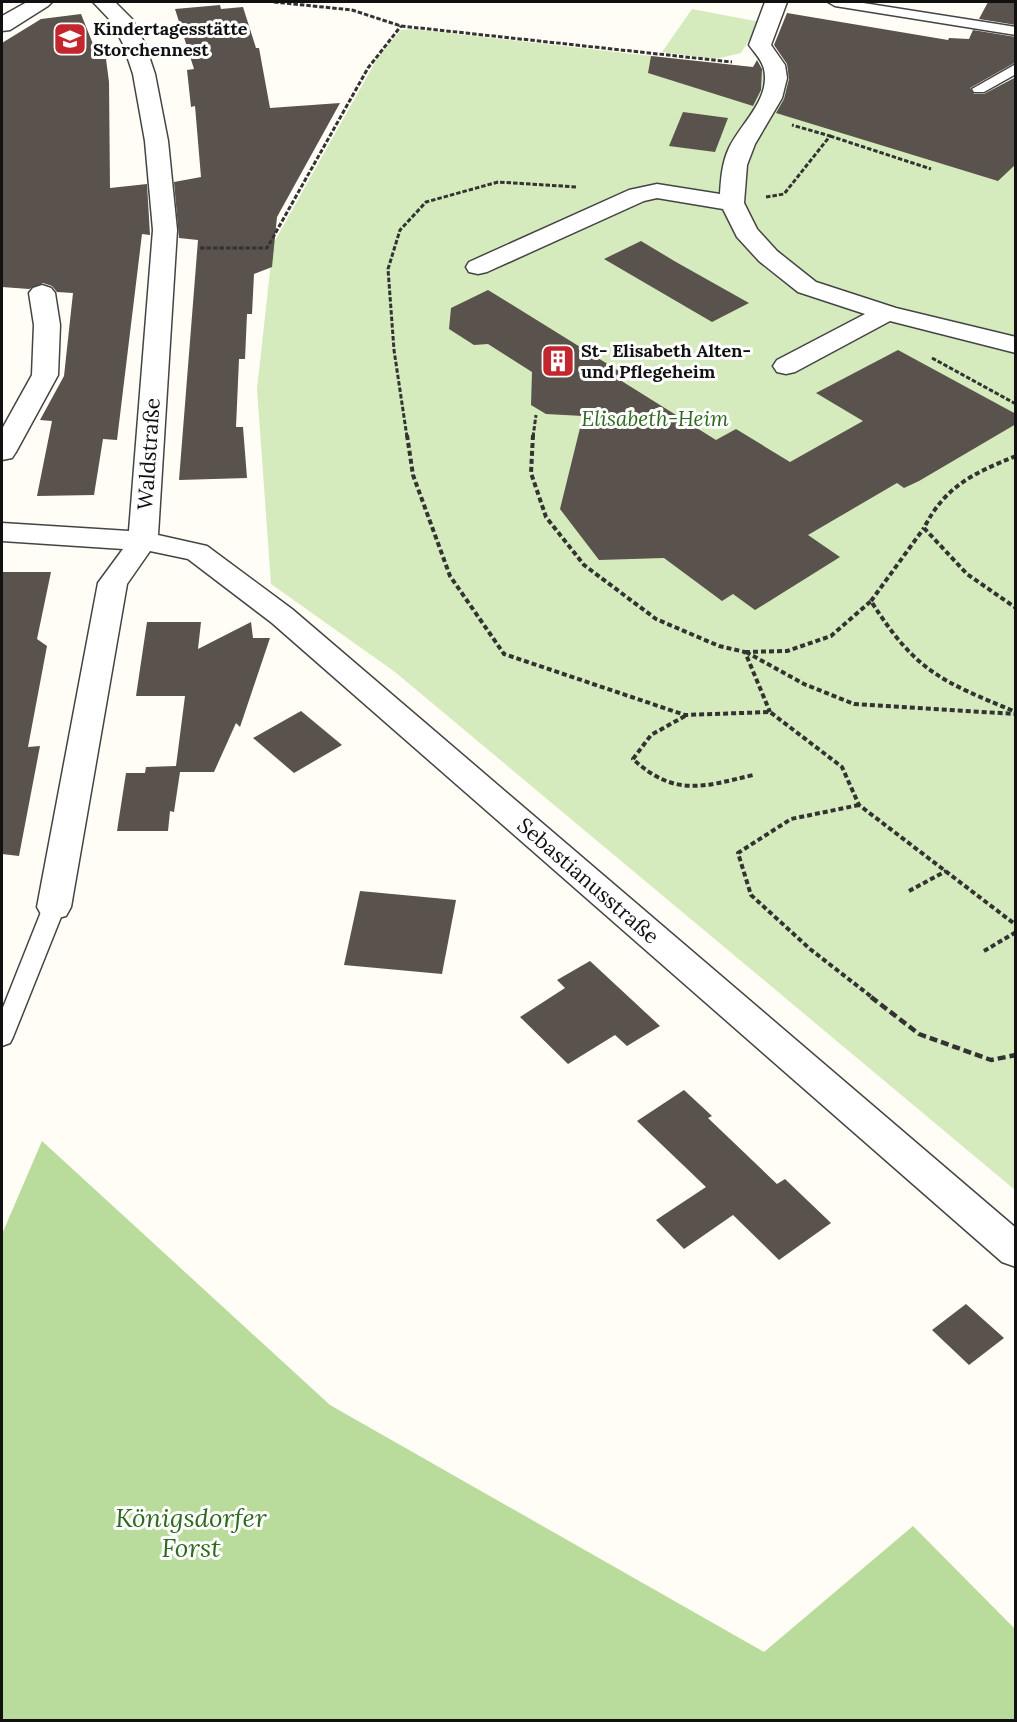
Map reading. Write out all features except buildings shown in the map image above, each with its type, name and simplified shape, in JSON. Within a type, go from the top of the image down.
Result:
[{"type":"street","points":[[2,25],[41,2]]},
{"type":"street","name":"Waldstraße","points":[[54,907],[113,583],[143,541],[164,249],[165,230],[150,94],[124,22],[115,9],[104,2]]},
{"type":"street","points":[[776,2],[760,45],[775,68],[776,84],[762,117],[742,145],[735,166],[732,186],[732,202],[746,232],[768,256],[807,287],[886,313],[1016,345]]},
{"type":"street","points":[[478,267],[637,195],[657,191],[732,202]]},
{"type":"street","points":[[2,452],[45,375],[47,324],[42,293]]},
{"type":"street","points":[[786,366],[886,313]]},
{"type":"street","name":"Sebastianusstraße","points":[[2,532],[143,541],[197,552],[282,616],[1016,1251]]},
{"type":"lane","points":[[835,2],[949,15],[1016,31]]},
{"type":"lane","points":[[979,89],[1016,68]]},
{"type":"lane","points":[[2,1037],[54,907]]},
{"type":"path","points":[[274,2],[352,10],[401,26],[775,68]]},
{"type":"path","points":[[164,249],[267,248],[368,68],[401,26]]},
{"type":"path","points":[[762,117],[932,169]]},
{"type":"path","points":[[732,202],[784,194],[830,136]]},
{"type":"path","points":[[637,195],[560,185],[498,182],[426,202],[400,230],[388,269],[394,350],[413,475],[450,576],[504,654],[686,715],[770,712]]},
{"type":"path","points":[[926,355],[1016,404]]},
{"type":"path","points":[[536,415],[533,428],[531,473],[546,517],[584,566],[656,619],[719,646],[745,652],[787,651],[831,636],[871,602],[924,528],[939,502],[966,481],[993,465],[1016,456]]},
{"type":"path","points":[[924,528],[967,574],[1016,608]]},
{"type":"path","points":[[871,602],[894,635],[920,664],[951,684],[1016,713]]},
{"type":"path","points":[[745,652],[770,712],[842,767],[859,805],[1016,926]]},
{"type":"path","points":[[745,652],[804,684],[854,704],[1016,713]]},
{"type":"path","points":[[686,715],[651,735],[633,759],[647,774],[672,785],[713,784],[753,775]]},
{"type":"path","points":[[859,805],[791,819],[738,853],[751,895],[810,948],[919,1034],[991,1060],[1016,1055]]},
{"type":"path","points":[[909,891],[946,871]]},
{"type":"path","points":[[984,951],[1016,932]]},
{"type":"green space","points":[[692,9],[760,22],[741,53],[716,59],[662,52]]},
{"type":"green space","name":"Elisabeth-Heim","points":[[412,29],[792,72],[1015,139],[1015,1190],[395,672],[271,584],[257,389],[273,244],[378,57],[401,30]]},
{"type":"green space","name":"Königsdorfer Forst","points":[[42,1141],[330,1405],[764,1652],[913,1526],[1015,1629],[1015,1720],[2,1720],[2,1234]]},
{"type":"place","name":"Kindertagesstätte Storchennest","points":[[70,39]]},
{"type":"place","name":"St- Elisabeth Alten- und Pflegeheim","points":[[558,361]]}]
